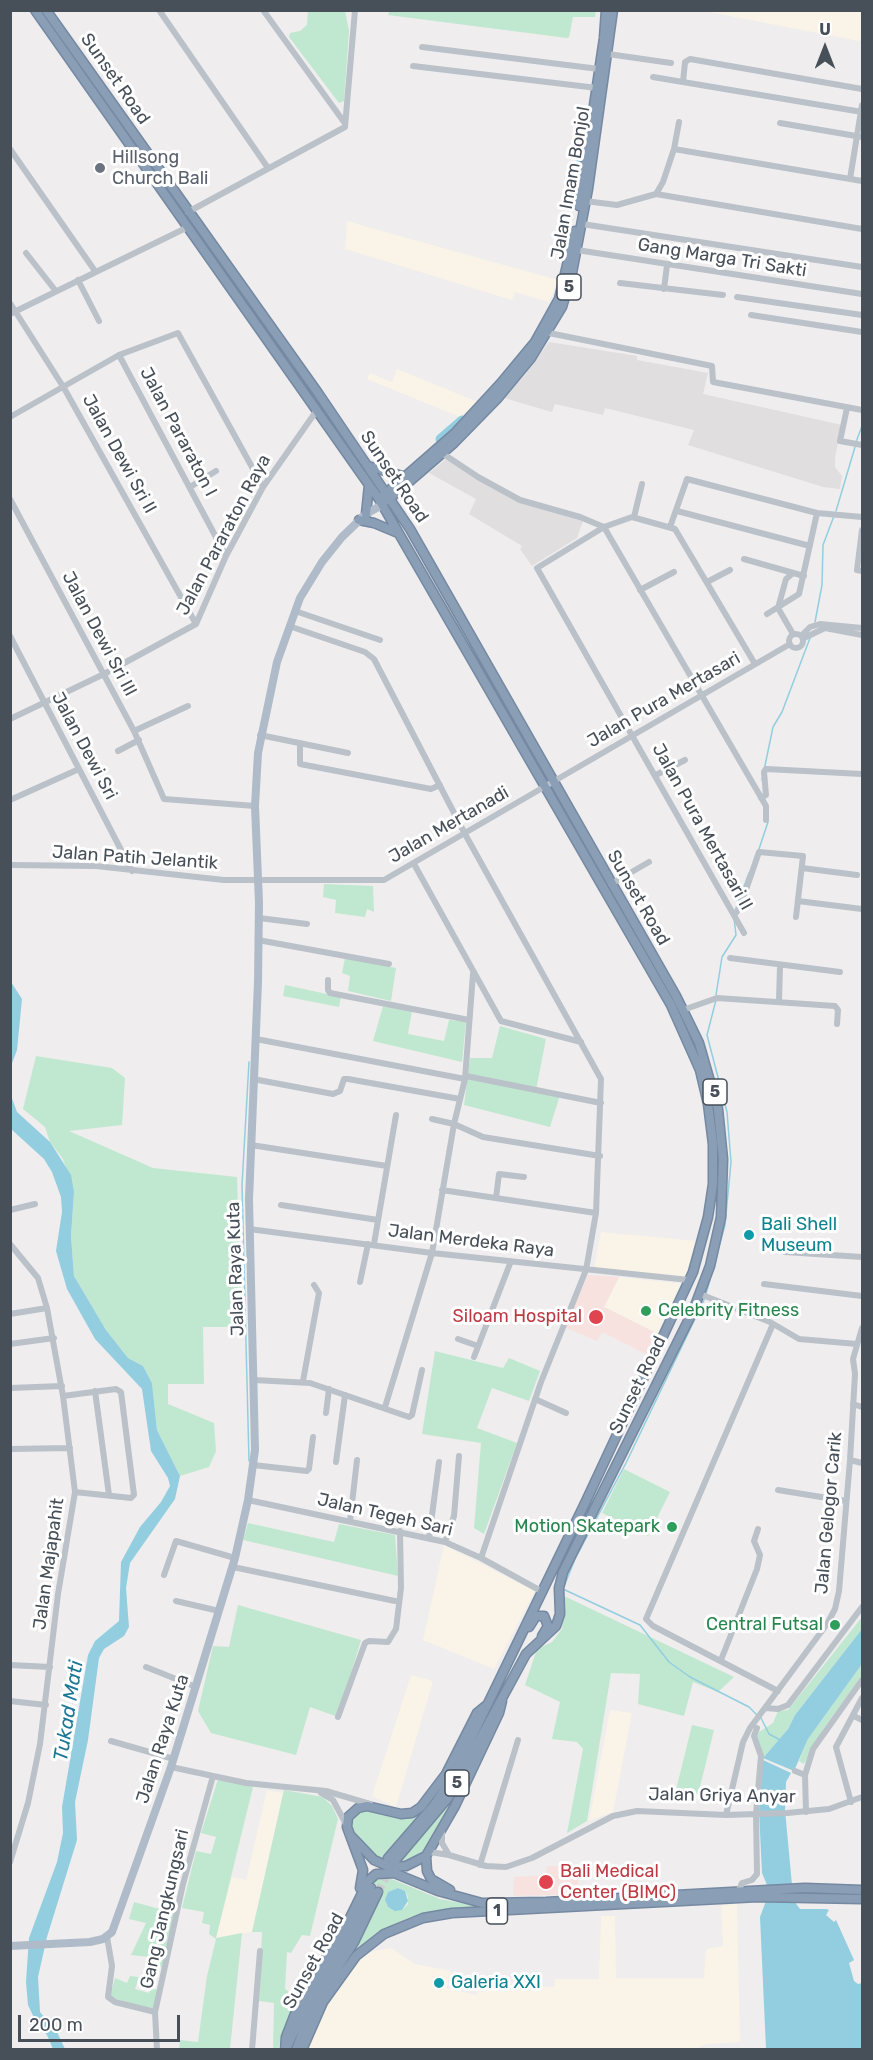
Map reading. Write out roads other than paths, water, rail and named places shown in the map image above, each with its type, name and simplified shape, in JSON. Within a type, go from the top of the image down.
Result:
[{"type":"highway","name":"Sunset Road","points":[[35,10],[369,484],[399,533],[671,1005],[700,1070],[711,1122],[713,1182],[708,1217],[689,1280],[447,1788],[391,1860],[448,1798],[503,1692],[533,1646],[556,1626],[560,1614],[559,1588],[563,1572],[700,1294],[719,1231],[723,1158],[718,1109],[699,1043],[683,1010],[388,495],[46,10]]},
{"type":"highway","name":"Jalan Imam Bonjol","points":[[380,502],[442,453],[497,399],[549,333],[565,300],[582,224],[584,189],[606,10]]},
{"type":"highway","name":"Jalan Imam Bonjol","points":[[388,495],[444,444],[491,394],[543,330],[561,291],[577,223],[608,54],[613,10]]},
{"type":"highway","points":[[367,465],[406,477]]},
{"type":"highway","points":[[369,484],[365,515],[374,523],[399,533]]},
{"type":"highway","points":[[471,658],[479,652]]},
{"type":"highway","points":[[617,1432],[630,1440]]},
{"type":"highway","points":[[515,1647],[536,1616],[544,1616],[548,1626],[533,1646]]},
{"type":"highway","points":[[461,1895],[431,1879],[427,1871],[428,1854],[442,1831],[499,1713],[503,1692]]},
{"type":"highway","points":[[358,1898],[363,1870],[349,1831],[348,1817],[362,1806],[376,1806],[391,1813],[406,1814],[426,1803],[446,1774],[477,1713],[488,1704]]},
{"type":"highway","points":[[349,1831],[370,1856],[384,1865],[406,1866],[428,1854]]},
{"type":"highway","name":"1","points":[[285,2049],[286,2037],[298,2003],[347,1924],[358,1898],[372,1877],[385,1872],[438,1891],[461,1895],[482,1903],[546,1902],[739,1890],[758,1893]]},
{"type":"highway","name":"Sunset Road","points":[[285,2049],[311,1995],[348,1938],[374,1890],[354,1942],[311,2010],[296,2049]]},
{"type":"highway","name":"1","points":[[302,2049],[323,2002],[348,1965],[375,1940],[412,1921],[452,1913],[758,1893],[862,1890]]},
{"type":"highway","name":"1","points":[[806,1892],[862,1899]]},
{"type":"main road","name":"Jalan Raya Kuta","points":[[107,1937],[114,1927],[172,1763],[196,1687],[233,1567],[254,1465],[249,1228],[259,918],[255,806],[260,735],[277,662],[295,611],[322,562],[380,502]]},
{"type":"main road","points":[[10,1946],[90,1942],[107,1937]]},
{"type":"street","points":[[159,10],[268,168]]},
{"type":"street","points":[[263,10],[344,122]]},
{"type":"street","points":[[188,212],[345,127],[355,10]]},
{"type":"street","points":[[422,47],[600,69]]},
{"type":"street","points":[[608,54],[671,63]]},
{"type":"street","points":[[683,82],[685,62],[692,59],[862,89]]},
{"type":"street","points":[[413,66],[596,88]]},
{"type":"street","points":[[653,77],[862,110],[860,136],[850,179]]},
{"type":"street","points":[[656,194],[663,182],[674,149],[679,122]]},
{"type":"street","points":[[780,123],[860,136]]},
{"type":"street","points":[[10,149],[95,271]]},
{"type":"street","points":[[674,149],[862,181]]},
{"type":"street","points":[[585,201],[617,205],[656,194],[862,229]]},
{"type":"street","points":[[582,224],[862,267]]},
{"type":"street","points":[[13,313],[55,290],[188,227]]},
{"type":"street","name":"Gang Marga Tri Sakti","points":[[577,250],[862,294]]},
{"type":"street","points":[[26,253],[55,290]]},
{"type":"street","points":[[664,289],[667,265]]},
{"type":"street","points":[[78,280],[99,321]]},
{"type":"street","points":[[620,283],[723,295]]},
{"type":"street","points":[[737,297],[862,315]]},
{"type":"street","name":"Jalan Dewi Sri II","points":[[10,303],[13,313],[64,388],[196,624]]},
{"type":"street","points":[[752,315],[862,332]]},
{"type":"street","points":[[10,417],[119,356],[174,333],[180,335],[263,487]]},
{"type":"street","points":[[549,333],[712,366],[713,382],[862,410]]},
{"type":"street","name":"Jalan Pararaton I","points":[[119,356],[226,556]]},
{"type":"street","points":[[847,408],[840,441],[862,445]]},
{"type":"street","name":"Jalan Pararaton Raya","points":[[10,719],[104,674],[196,624],[226,556],[263,487],[317,410]]},
{"type":"street","points":[[442,453],[478,477],[520,500],[580,516],[604,527],[766,806],[766,820]]},
{"type":"street","points":[[190,487],[216,471]]},
{"type":"street","points":[[670,527],[687,478],[817,513],[862,517]]},
{"type":"street","points":[[634,517],[642,484]]},
{"type":"street","name":"Jalan Dewi Sri III","points":[[10,499],[139,740],[164,799],[255,806]]},
{"type":"street","points":[[677,511],[810,546]]},
{"type":"street","points":[[767,614],[799,594],[817,513]]},
{"type":"street","points":[[604,527],[634,517],[670,527],[679,534],[755,664]]},
{"type":"street","name":"Jalan Pura Mertasari II","points":[[604,527],[537,568],[634,735],[744,933]]},
{"type":"street","points":[[862,530],[857,570],[862,571]]},
{"type":"street","points":[[744,559],[804,576]]},
{"type":"street","points":[[707,582],[729,570]]},
{"type":"street","points":[[640,590],[674,572]]},
{"type":"street","points":[[792,574],[786,579],[778,608],[793,634],[802,637],[825,628],[862,635]]},
{"type":"street","points":[[295,611],[380,640]]},
{"type":"street","points":[[802,637],[810,627],[820,624],[862,628]]},
{"type":"street","points":[[289,626],[372,656],[465,834],[599,1074],[600,1156],[596,1213],[586,1270],[535,1399],[482,1558]]},
{"type":"street","points":[[790,644],[793,634]]},
{"type":"street","name":"Jalan Dewi Sri","points":[[10,636],[132,871]]},
{"type":"street","name":"Jalan Pura Mertasari","points":[[545,787],[790,644],[799,647],[802,637]]},
{"type":"street","points":[[134,731],[188,706]]},
{"type":"street","points":[[260,735],[348,753]]},
{"type":"street","points":[[118,751],[139,740]]},
{"type":"street","points":[[300,743],[300,764],[431,789],[440,786]]},
{"type":"street","points":[[656,775],[685,760]]},
{"type":"street","points":[[10,800],[79,769]]},
{"type":"street","points":[[761,798],[766,795],[764,772],[766,769],[862,774]]},
{"type":"street","name":"Jalan Mertanadi","points":[[258,880],[379,881],[414,864],[545,787]]},
{"type":"street","points":[[735,914],[740,907],[759,852],[803,856],[796,917]]},
{"type":"street","points":[[611,884],[649,862]]},
{"type":"street","points":[[122,869],[128,863]]},
{"type":"street","points":[[414,864],[473,974],[503,1023],[581,1042]]},
{"type":"street","name":"Jalan Patih Jelantik","points":[[10,865],[122,869],[224,880],[258,880]]},
{"type":"street","points":[[801,868],[858,875]]},
{"type":"street","points":[[798,901],[862,909]]},
{"type":"street","points":[[259,918],[307,924]]},
{"type":"street","points":[[258,940],[389,964]]},
{"type":"street","points":[[730,958],[840,972]]},
{"type":"street","points":[[779,1001],[780,966]]},
{"type":"street","points":[[385,1407],[432,1252],[454,1124],[465,1077],[473,974]]},
{"type":"street","points":[[328,980],[327,988],[330,993],[469,1020]]},
{"type":"street","points":[[683,1010],[710,998],[837,1006],[837,1024]]},
{"type":"street","points":[[256,1039],[601,1104]]},
{"type":"street","points":[[253,1079],[333,1094],[340,1091],[344,1079],[348,1079],[460,1099]]},
{"type":"street","points":[[360,1282],[378,1220],[396,1114]]},
{"type":"street","points":[[432,1119],[454,1124],[483,1137],[600,1156]]},
{"type":"street","points":[[251,1144],[387,1166]]},
{"type":"street","points":[[496,1198],[499,1174],[524,1177]]},
{"type":"street","points":[[442,1190],[596,1213]]},
{"type":"street","points":[[10,1210],[35,1204]]},
{"type":"street","points":[[281,1205],[378,1220]]},
{"type":"street","name":"Jalan Merdeka Raya","points":[[249,1228],[511,1262],[689,1280]]},
{"type":"street","name":"Jalan Majapahit","points":[[10,1244],[14,1255],[38,1278],[47,1308],[62,1386],[75,1492],[57,1594],[46,1705],[28,1803],[10,1862]]},
{"type":"street","points":[[785,1252],[862,1257]]},
{"type":"street","points":[[474,1357],[511,1262]]},
{"type":"street","points":[[764,1284],[862,1296]]},
{"type":"street","points":[[303,1381],[319,1293],[314,1285]]},
{"type":"street","points":[[700,1294],[773,1324],[799,1339],[857,1344]]},
{"type":"street","points":[[10,1314],[47,1308]]},
{"type":"street","points":[[773,1324],[646,1614],[648,1623],[778,1691]]},
{"type":"street","name":"Jalan Gelogor Carik","points":[[726,1815],[746,1736],[835,1609],[839,1591],[853,1404],[859,1375],[853,1359],[862,1330]]},
{"type":"street","points":[[10,1344],[54,1338]]},
{"type":"street","points":[[458,1340],[478,1346]]},
{"type":"street","points":[[254,1380],[303,1381],[412,1416],[422,1370]]},
{"type":"street","points":[[10,1388],[62,1386]]},
{"type":"street","points":[[63,1396],[118,1389],[122,1394],[134,1495],[131,1498],[75,1492]]},
{"type":"street","points":[[326,1413],[329,1389]]},
{"type":"street","points":[[95,1391],[109,1495]]},
{"type":"street","points":[[336,1462],[345,1395]]},
{"type":"street","points":[[535,1399],[566,1413]]},
{"type":"street","points":[[853,1404],[862,1407]]},
{"type":"street","points":[[254,1465],[307,1471],[313,1437]]},
{"type":"street","points":[[10,1449],[70,1448]]},
{"type":"street","points":[[445,1542],[454,1516],[459,1456]]},
{"type":"street","points":[[350,1521],[357,1460]]},
{"type":"street","points":[[850,1460],[862,1463]]},
{"type":"street","points":[[429,1538],[439,1462]]},
{"type":"street","points":[[778,1490],[846,1501]]},
{"type":"street","name":"Jalan Tegeh Sari","points":[[248,1500],[445,1542],[482,1558],[541,1591]]},
{"type":"street","points":[[721,1660],[759,1561],[760,1555],[754,1540],[759,1529]]},
{"type":"street","points":[[338,1717],[365,1643],[369,1641],[387,1642],[396,1629],[401,1588],[399,1531]]},
{"type":"street","points":[[164,1575],[176,1541],[235,1558]]},
{"type":"street","points":[[233,1567],[395,1601]]},
{"type":"street","points":[[176,1601],[219,1611]]},
{"type":"street","points":[[766,1707],[777,1709],[788,1706],[862,1607]]},
{"type":"street","points":[[10,1665],[50,1667]]},
{"type":"street","points":[[146,1667],[196,1687]]},
{"type":"street","points":[[806,1812],[805,1775],[808,1761],[819,1736],[862,1680]]},
{"type":"street","points":[[851,1802],[835,1750],[862,1698]]},
{"type":"street","points":[[10,1701],[46,1705]]},
{"type":"street","points":[[854,1716],[862,1720]]},
{"type":"street","points":[[739,1890],[741,1884],[752,1880],[757,1874],[761,1756],[753,1736],[757,1728]]},
{"type":"street","points":[[480,1865],[518,1740]]},
{"type":"street","points":[[111,1742],[213,1776],[246,1783],[336,1793],[376,1806]]},
{"type":"street","points":[[795,1771],[805,1775]]},
{"type":"street","name":"Gang Jangkungsari","points":[[157,2049],[155,2012],[188,1863],[213,1776]]},
{"type":"street","points":[[312,1790],[333,1800],[349,1831]]},
{"type":"street","name":"Jalan Griya Anyar","points":[[428,1854],[449,1855],[480,1865],[501,1867],[519,1863],[613,1816],[637,1810],[726,1815],[806,1812],[829,1809],[862,1797]]},
{"type":"street","points":[[442,1831],[442,1843],[449,1855]]},
{"type":"street","points":[[107,1937],[112,1966],[108,1986],[109,1999],[155,2012]]},
{"type":"street","points":[[252,2049],[260,1951]]},
{"type":"water","points":[[11,982],[22,999],[17,1050],[11,1066]]},
{"type":"water","name":"Tukad Mati","points":[[10,1093],[17,1112],[50,1142],[71,1175],[74,1192],[71,1236],[74,1276],[106,1330],[128,1358],[143,1366],[152,1383],[157,1430],[180,1476],[175,1499],[130,1563],[126,1588],[129,1627],[124,1636],[104,1649],[99,1658],[88,1740],[75,1802],[77,1840],[47,1937],[38,1977],[40,2012],[58,2034],[65,2049],[53,2049],[28,2005],[26,1982],[29,1938],[57,1862],[63,1833],[62,1807],[88,1655],[95,1641],[119,1621],[121,1562],[140,1527],[161,1502],[170,1486],[168,1478],[151,1451],[142,1389],[95,1339],[67,1289],[56,1251],[62,1212],[61,1197],[52,1172],[44,1159],[11,1129]]},
{"type":"water","points":[[862,1629],[862,1664],[808,1739],[794,1771],[763,1758],[788,1729],[795,1715]]},
{"type":"water","points":[[763,1760],[791,1773],[786,1782],[785,1810],[792,1885],[767,1885],[762,1873],[759,1811]]},
{"type":"water","points":[[398,1888],[405,1891],[408,1901],[402,1910],[395,1911],[388,1907],[385,1900],[388,1892]]},
{"type":"water","points":[[766,1901],[794,1901],[800,1909],[826,1909],[829,1910],[826,1915],[834,1922],[836,1920],[854,1960],[849,1963],[854,1981],[858,1984],[862,1983],[862,2049],[766,2049],[760,1917]]},
{"type":"waterway","points":[[582,174],[580,147],[590,116]]},
{"type":"waterway","points":[[440,439],[462,420]]},
{"type":"waterway","points":[[856,442],[862,426]]},
{"type":"waterway","points":[[836,511],[855,447]]},
{"type":"waterway","points":[[815,622],[822,585],[823,545],[834,516]]},
{"type":"waterway","points":[[762,780],[773,727],[782,712],[810,638]]},
{"type":"waterway","points":[[759,849],[768,822]]},
{"type":"waterway","points":[[736,908],[749,873]]},
{"type":"waterway","points":[[716,995],[722,957],[736,935],[734,918]]},
{"type":"waterway","points":[[706,1294],[725,1225],[731,1162],[727,1112],[707,1035],[716,1000]]},
{"type":"waterway","points":[[249,1062],[242,1185],[249,1461]]},
{"type":"waterway","points":[[705,1298],[626,1463],[575,1559],[563,1589],[640,1625],[669,1662],[690,1677],[749,1707],[757,1715]]},
{"type":"waterway","points":[[761,1718],[769,1734],[780,1740]]},
{"type":"tunnel","points":[[378,1892],[391,1868]]},
{"type":"place","name":"Hillsong Church Bali","points":[[100,168]]},
{"type":"place","name":"Bali Shell Museum","points":[[749,1235]]},
{"type":"place","name":"Celebrity Fitness","points":[[646,1311]]},
{"type":"place","name":"Siloam Hospital","points":[[596,1317]]},
{"type":"place","name":"Motion Skatepark","points":[[672,1527]]},
{"type":"place","name":"Central Futsal","points":[[835,1625]]},
{"type":"place","name":"Bali Medical Center (BIMC)","points":[[546,1882]]},
{"type":"place","name":"Galeria XXI","points":[[439,1983]]}]
